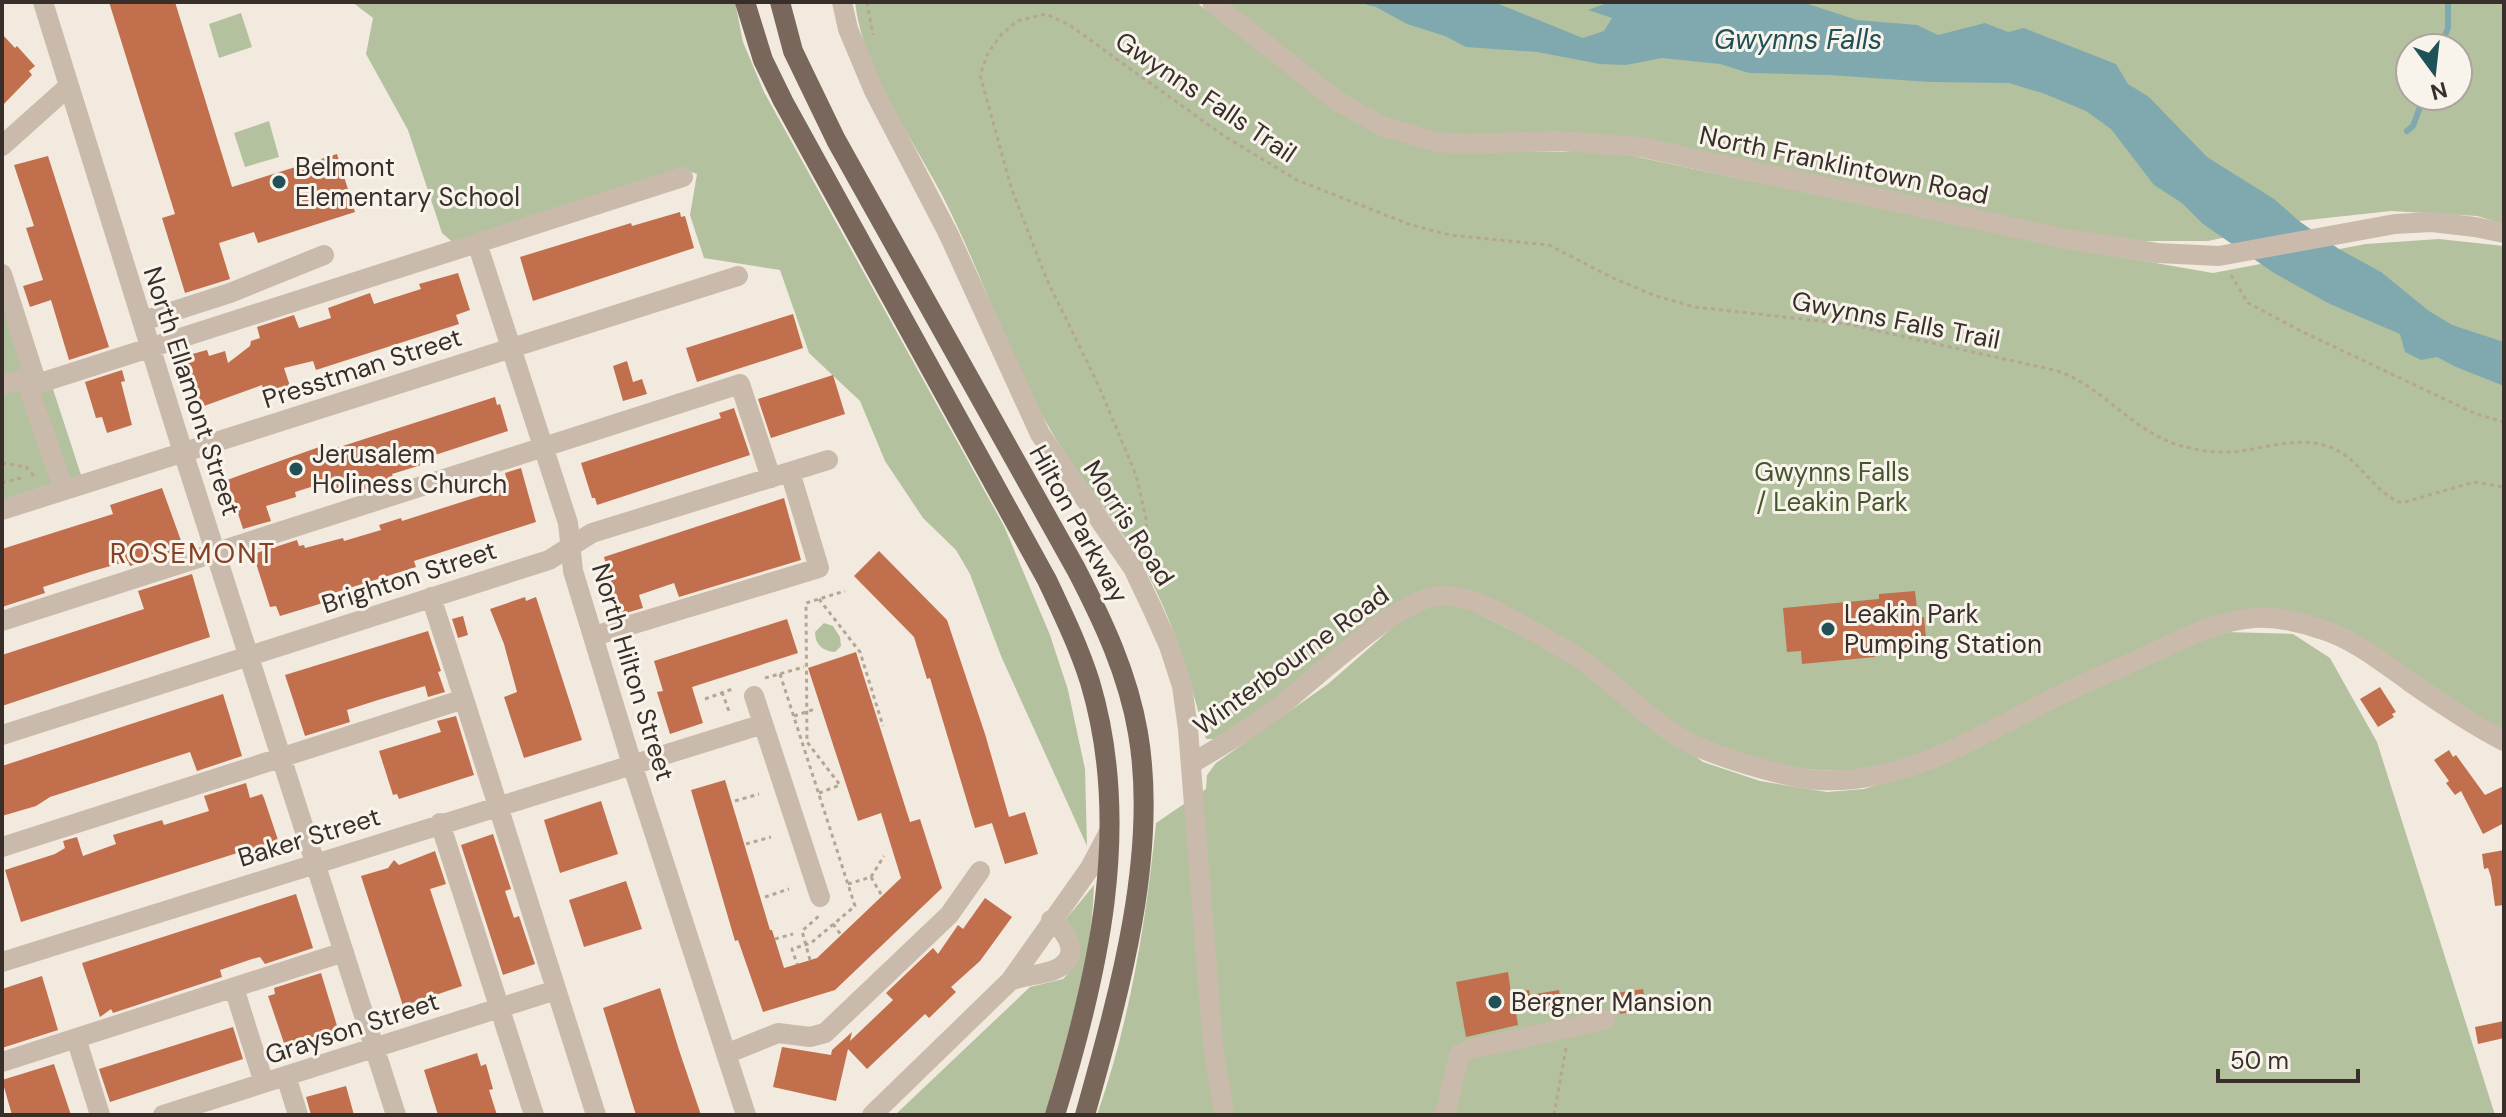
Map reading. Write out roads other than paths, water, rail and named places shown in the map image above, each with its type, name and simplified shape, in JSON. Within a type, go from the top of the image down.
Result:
[{"type":"main road","points":[[745,2],[763,60],[783,101],[1047,580],[1075,641],[1090,684],[1106,762],[1110,831],[1105,899],[1093,979],[1055,1115]]},
{"type":"main road","name":"Hilton Parkway","points":[[780,2],[793,51],[836,140],[1076,569],[1106,627],[1124,676],[1143,764],[1140,859],[1133,917],[1119,986],[1085,1115]]},
{"type":"street","name":"North Ellamont Street","points":[[43,2],[183,452],[396,1115]]},
{"type":"street","name":"Morris Road","points":[[842,2],[848,29],[874,91],[948,233],[1040,434],[1125,556],[1169,646],[1182,686],[1212,1033],[1224,1115]]},
{"type":"street","name":"North Franklintown Road","points":[[1212,2],[1337,101],[1384,127],[1437,142],[1559,141],[1640,147],[2067,239],[2157,253],[2227,254],[2367,227],[2432,222],[2504,233]]},
{"type":"street","points":[[2,146],[69,86]]},
{"type":"street","points":[[30,376],[37,384],[683,177]]},
{"type":"street","name":"North Hilton Street","points":[[477,243],[568,523],[573,571],[632,764],[746,1115]]},
{"type":"street","points":[[143,321],[230,293],[324,255]]},
{"type":"street","points":[[2,274],[64,490]]},
{"type":"street","name":"Presstman Street","points":[[2,510],[738,276]]},
{"type":"street","points":[[2,385],[30,376]]},
{"type":"street","points":[[2,621],[740,384],[819,568],[594,636]]},
{"type":"street","name":"Brighton Street","points":[[2,735],[549,560],[592,533],[828,460]]},
{"type":"street","name":"Winterbourne Road","points":[[1191,764],[1270,714],[1401,611],[1435,596],[1459,598],[1488,607],[1556,644],[1591,667],[1646,714],[1684,740],[1719,756],[1817,780],[1860,778],[1898,770],[1951,752],[2047,701],[2169,645],[2216,625],[2254,618],[2289,620],[2325,630],[2366,650],[2413,684],[2504,741]]},
{"type":"street","points":[[431,597],[596,1115]]},
{"type":"street","points":[[754,696],[821,905]]},
{"type":"street","points":[[2,847],[464,699]]},
{"type":"street","name":"Baker Street","points":[[2,962],[763,724]]},
{"type":"street","points":[[440,823],[534,1115]]},
{"type":"street","points":[[872,1115],[1010,981],[1090,868],[1110,831]]},
{"type":"street","points":[[726,1054],[778,1033],[810,1037],[825,1033],[949,915],[980,871]]},
{"type":"street","points":[[1010,981],[1063,966],[1069,956],[1069,938],[1051,920]]},
{"type":"street","points":[[2,1062],[344,952]]},
{"type":"street","points":[[234,988],[264,1083]]},
{"type":"street","name":"Grayson Street","points":[[163,1115],[556,990]]},
{"type":"street","points":[[1445,1115],[1459,1055],[1470,1049],[1605,1020]]},
{"type":"street","points":[[76,1038],[100,1115]]},
{"type":"street","points":[[286,1076],[296,1109]]},
{"type":"water","name":"Gwynns Falls","points":[[1357,2],[1494,2],[1583,38],[1604,31],[1612,18],[1588,10],[1610,2],[1802,2],[1857,20],[1917,25],[1938,35],[1985,23],[2008,32],[2024,28],[2116,64],[2128,84],[2149,97],[2207,157],[2274,199],[2339,249],[2381,272],[2429,311],[2452,325],[2504,342],[2504,386],[2437,357],[2421,360],[2405,352],[2400,334],[2330,304],[2274,273],[2203,224],[2182,203],[2154,185],[2111,129],[2086,111],[2045,94],[2009,83],[1749,73],[1720,64],[1662,58],[1626,65],[1600,64],[1537,52],[1466,47],[1445,36],[1407,24],[1376,7]]},
{"type":"waterway","points":[[2446,32],[2448,2]]},
{"type":"waterway","points":[[2407,131],[2413,126],[2418,112]]},
{"type":"place","name":"Belmont Elementary School","points":[[279,182]]},
{"type":"place","name":"Jerusalem Holiness Church","points":[[296,469]]},
{"type":"place","name":"Leakin Park Pumping Station","points":[[1828,629]]},
{"type":"place","name":"Bergner Mansion","points":[[1495,1002]]},
{"type":"district","name":"ROSEMONT","points":[[193,553]]},
{"type":"park label","name":"Gwynns Falls / Leakin Park","points":[[1832,487]]}]
